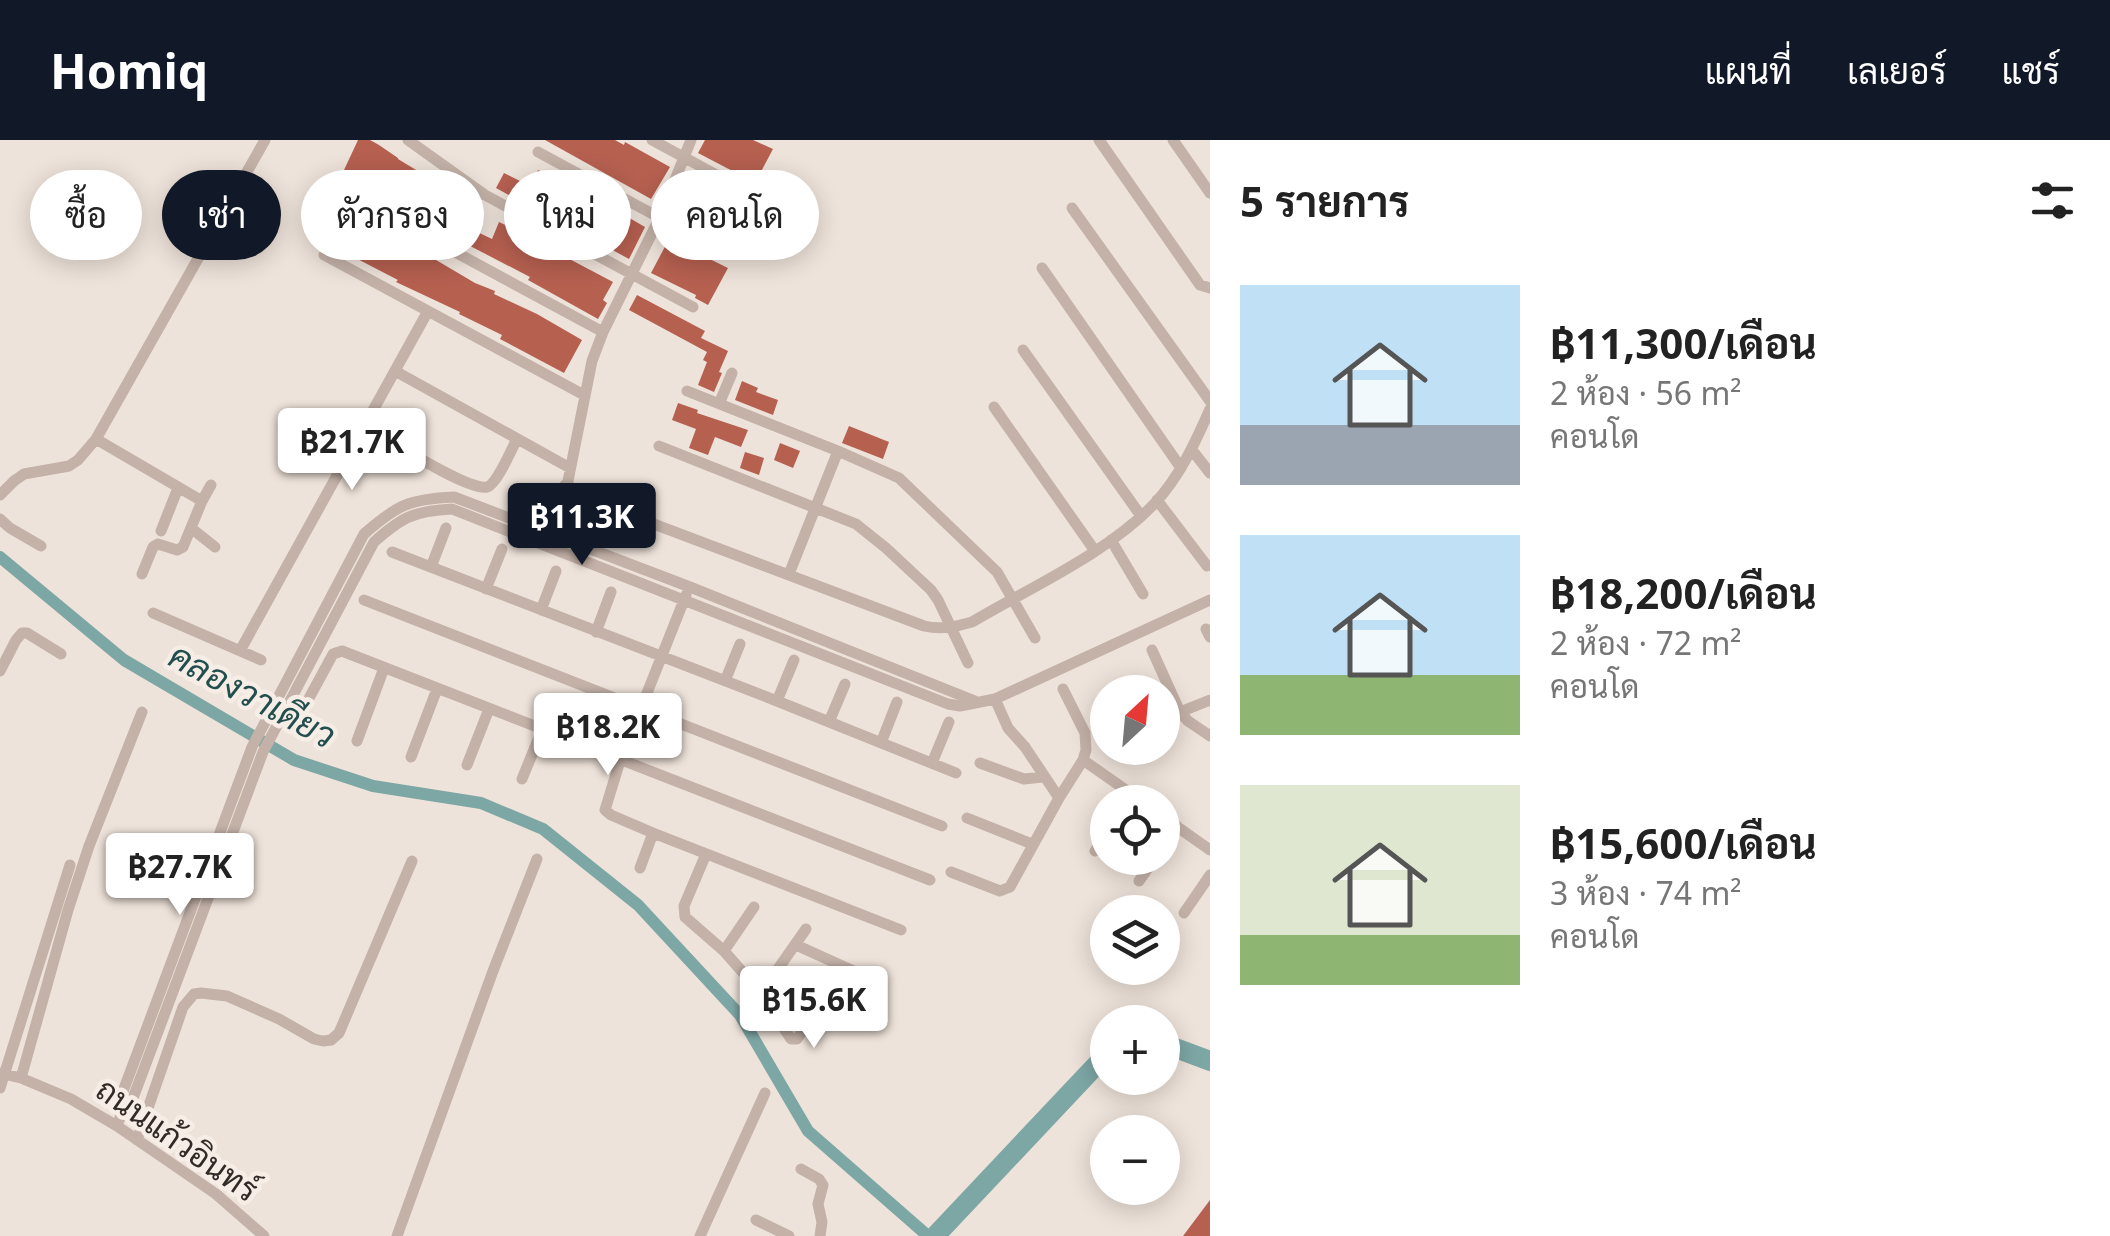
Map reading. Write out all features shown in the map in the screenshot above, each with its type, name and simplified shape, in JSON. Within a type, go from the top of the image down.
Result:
[{"type":"street","points":[[0,495],[24,474],[69,466],[96,438],[265,140]]},
{"type":"street","points":[[408,140],[485,195],[693,307]]},
{"type":"street","points":[[652,140],[708,170]]},
{"type":"street","points":[[677,170],[691,140]]},
{"type":"street","points":[[1099,140],[1200,285],[1210,288]]},
{"type":"street","points":[[1173,140],[1204,174],[1210,193]]},
{"type":"street","points":[[538,152],[651,213]]},
{"type":"street","points":[[1072,208],[1210,401]]},
{"type":"street","points":[[548,536],[567,483],[592,361],[651,236]]},
{"type":"street","points":[[333,260],[584,395]]},
{"type":"street","points":[[470,260],[603,332]]},
{"type":"street","points":[[1042,268],[1181,468]]},
{"type":"street","points":[[240,649],[428,311]]},
{"type":"street","points":[[1023,350],[1141,516]]},
{"type":"street","points":[[395,371],[517,440],[567,483],[789,574],[938,629],[972,622],[1094,551],[1141,516],[1181,468],[1210,409]]},
{"type":"street","points":[[719,404],[732,373]]},
{"type":"street","points":[[687,392],[838,451],[908,486],[997,572],[1035,638]]},
{"type":"street","points":[[994,407],[1094,551]]},
{"type":"street","points":[[365,426],[463,482],[485,487],[494,482],[517,440]]},
{"type":"street","points":[[96,438],[202,501]]},
{"type":"street","points":[[659,446],[856,524],[930,590],[968,664]]},
{"type":"street","points":[[1192,450],[1210,472]]},
{"type":"street","points":[[789,574],[838,451]]},
{"type":"street","points":[[548,536],[567,510],[567,483]]},
{"type":"street","points":[[142,574],[153,547],[158,544],[180,549],[211,485]]},
{"type":"street","points":[[161,531],[178,488]]},
{"type":"street","points":[[117,1126],[122,1108],[133,1098],[259,748],[364,534],[390,512],[422,499],[454,497],[687,593],[975,701],[995,699],[1210,600]]},
{"type":"street","points":[[1157,500],[1206,566]]},
{"type":"street","points":[[0,519],[41,546]]},
{"type":"street","points":[[191,528],[215,546]]},
{"type":"street","points":[[431,567],[446,528]]},
{"type":"street","points":[[1111,540],[1143,594]]},
{"type":"street","points":[[486,589],[502,550]]},
{"type":"street","points":[[392,552],[956,773]]},
{"type":"street","points":[[540,610],[556,570]]},
{"type":"street","points":[[596,632],[611,592]]},
{"type":"street","points":[[687,593],[620,761],[605,810],[653,833],[901,930]]},
{"type":"street","points":[[364,600],[942,826]]},
{"type":"street","points":[[153,613],[261,660]]},
{"type":"street","points":[[0,671],[22,633],[61,654]]},
{"type":"street","points":[[725,682],[740,644]]},
{"type":"street","points":[[1152,650],[1163,675]]},
{"type":"street","points":[[300,712],[337,651],[930,880]]},
{"type":"street","points":[[778,701],[794,660]]},
{"type":"street","points":[[357,740],[384,668]]},
{"type":"street","points":[[829,722],[844,684]]},
{"type":"street","points":[[410,757],[437,688]]},
{"type":"street","points":[[951,872],[1007,890],[1083,760],[1085,733],[1063,689]]},
{"type":"street","points":[[995,699],[1008,728],[1058,798]]},
{"type":"street","points":[[1210,700],[1180,712],[1210,736]]},
{"type":"street","points":[[881,742],[897,702]]},
{"type":"street","points":[[467,765],[488,709]]},
{"type":"street","points":[[21,1078],[73,894],[142,712]]},
{"type":"street","points":[[932,763],[949,722]]},
{"type":"street","points":[[522,779],[542,730]]},
{"type":"street","points":[[1083,760],[1115,785]]},
{"type":"street","points":[[980,764],[1024,778],[1043,777]]},
{"type":"street","points":[[966,818],[1032,844]]},
{"type":"street","points":[[1180,828],[1210,850]]},
{"type":"street","points":[[640,868],[653,833]]},
{"type":"street","points":[[706,854],[684,913],[761,993],[789,1037],[797,1039],[824,1000]]},
{"type":"street","points":[[397,1236],[536,859]]},
{"type":"street","points":[[137,1140],[184,1007],[194,994],[227,996],[314,1039],[331,1040],[338,1033],[412,860]]},
{"type":"street","points":[[0,1088],[70,865]]},
{"type":"street","points":[[1139,882],[1144,875]]},
{"type":"street","points":[[1184,913],[1210,875]]},
{"type":"street","points":[[724,951],[754,906]]},
{"type":"street","points":[[761,993],[806,928]]},
{"type":"street","points":[[796,946],[870,978]]},
{"type":"street","name":"ถนนแก้วอินทร์","points":[[2,1074],[71,1099],[117,1126],[216,1194],[264,1236]]},
{"type":"street","points":[[700,1236],[765,1093]]},
{"type":"street","points":[[801,1169],[823,1185],[818,1204],[820,1236]]},
{"type":"street","points":[[756,1220],[790,1236]]},
{"type":"building","points":[[358,140],[370,140],[416,170],[344,170]]},
{"type":"building","points":[[545,140],[615,140],[624,145],[625,142],[670,167],[651,170],[651,199],[631,188],[631,170],[599,170]]},
{"type":"building","points":[[705,140],[753,140],[773,149],[762,170],[731,170],[698,153]]},
{"type":"building","points":[[504,173],[504,192],[496,188]]},
{"type":"building","points":[[631,219],[645,227],[631,255]]},
{"type":"building","points":[[499,222],[504,224],[504,260],[571,260],[613,282],[598,319],[528,280],[530,277],[484,253],[484,235],[492,239]]},
{"type":"building","points":[[359,260],[436,260],[582,340],[564,373]]},
{"type":"building","points":[[658,260],[712,260],[728,268],[708,305],[651,273]]},
{"type":"building","points":[[637,295],[705,331],[701,338],[728,351],[714,392],[698,385],[707,352],[629,310]]},
{"type":"building","points":[[742,381],[758,388],[756,392],[778,400],[773,415],[735,400]]},
{"type":"building","points":[[678,403],[748,430],[741,447],[715,437],[708,455],[689,448],[696,429],[672,420]]},
{"type":"building","points":[[849,426],[889,442],[883,459],[842,443]]},
{"type":"building","points":[[780,443],[800,451],[793,468],[774,460]]},
{"type":"building","points":[[745,452],[764,458],[759,475],[740,468]]},
{"type":"building","points":[[1210,1200],[1210,1236],[1183,1236]]},
{"type":"waterway","name":"คลองวาเดียว","points":[[0,557],[124,660],[294,760],[373,786],[481,803],[543,829],[638,905],[740,1015],[808,1131],[928,1236]]},
{"type":"waterway","points":[[1180,1050],[1210,1061]]},
{"type":"waterway","points":[[935,1236],[1090,1072]]}]
